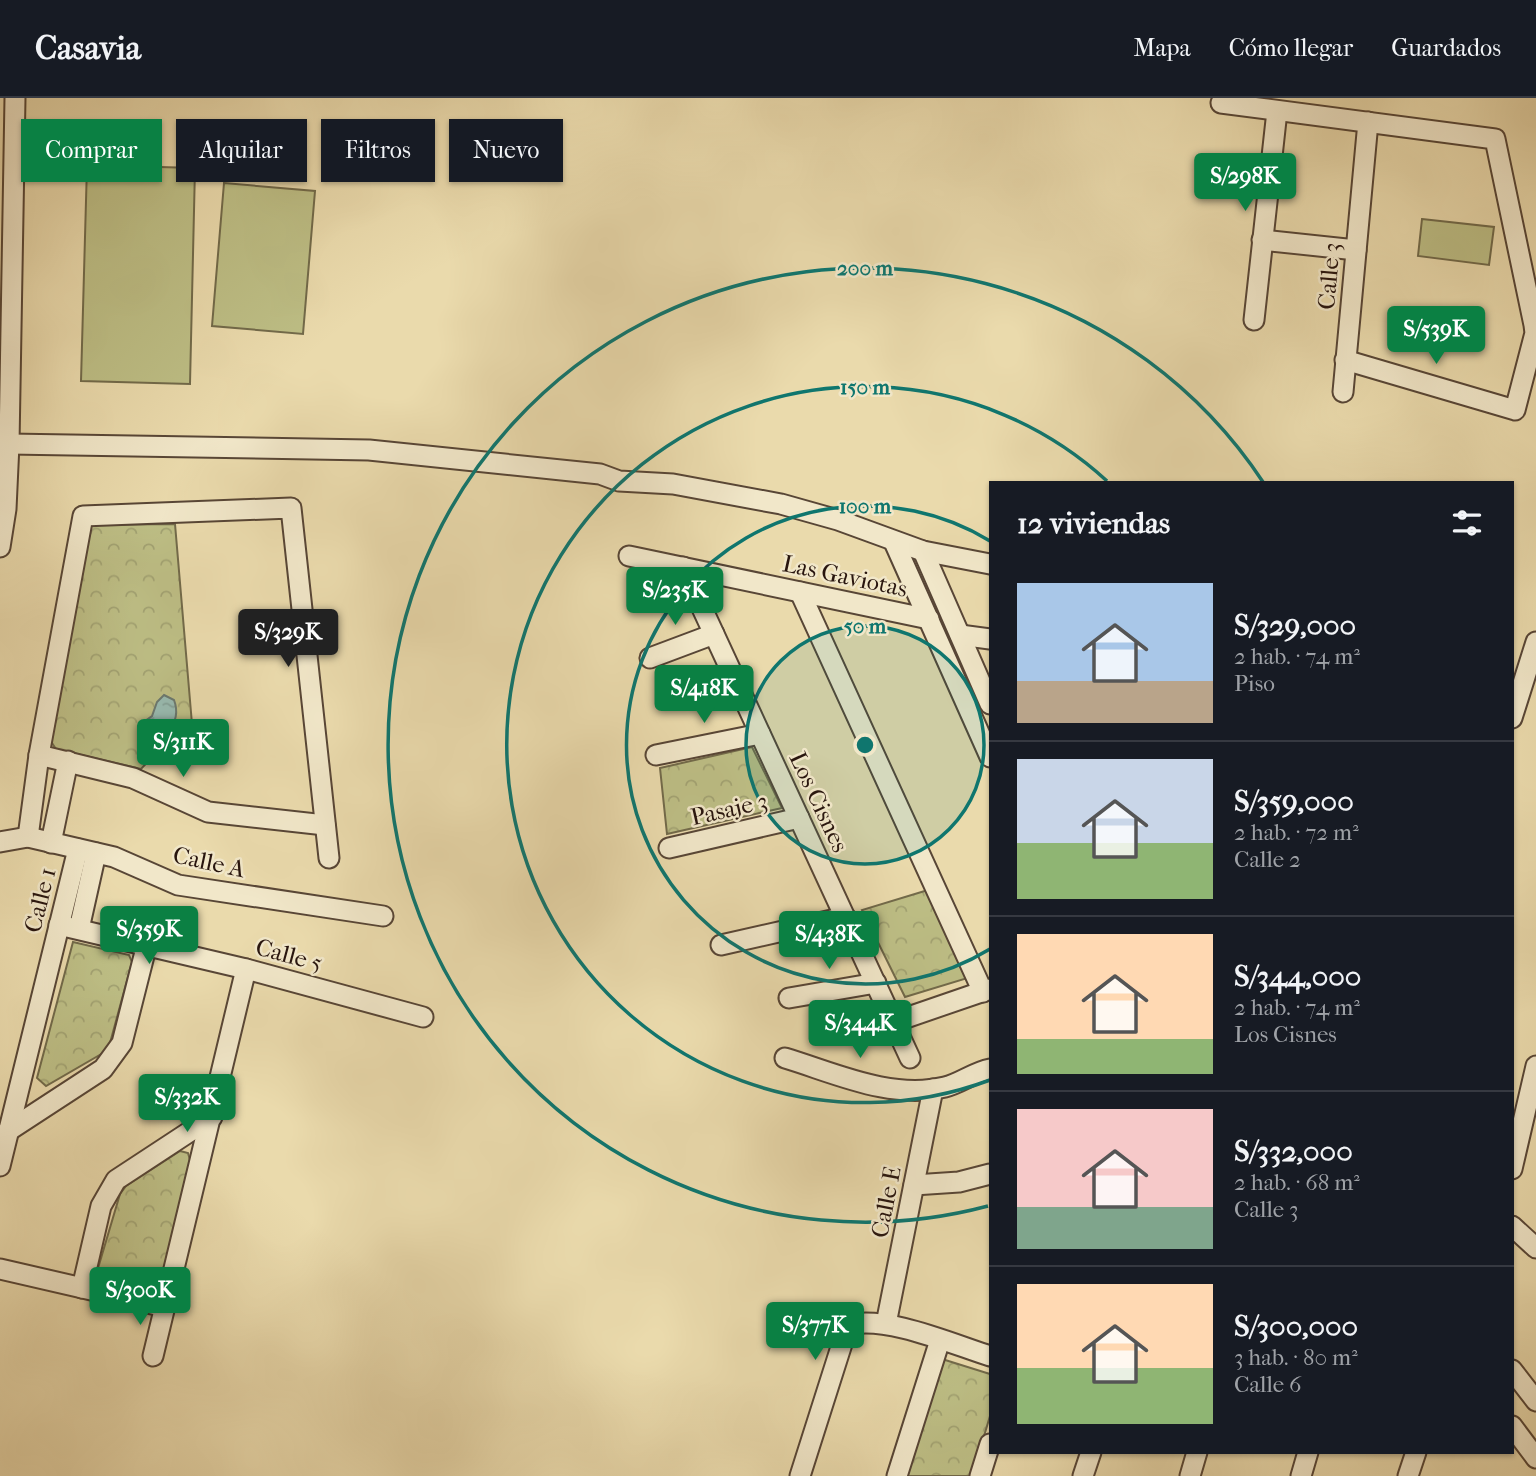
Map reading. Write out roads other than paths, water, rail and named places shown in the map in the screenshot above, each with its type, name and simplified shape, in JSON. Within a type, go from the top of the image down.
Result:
[{"type":"street","points":[[0,547],[6,509],[9,444],[15,98]]},
{"type":"street","points":[[1221,103],[1495,139],[1530,269],[1535,333],[1515,410],[1345,360]]},
{"type":"street","points":[[1254,320],[1277,111]]},
{"type":"street","name":"Calle 3","points":[[1343,392],[1368,122]]},
{"type":"street","points":[[1262,240],[1356,250]]},
{"type":"street","points":[[9,444],[369,450],[600,474],[619,481],[673,484],[781,503],[838,520],[923,551],[989,564]]},
{"type":"street","points":[[0,842],[29,837],[39,755],[83,516],[291,508],[329,858]]},
{"type":"street","points":[[894,542],[989,755]]},
{"type":"street","points":[[923,551],[989,702]]},
{"type":"street","name":"Las Gaviotas","points":[[629,556],[929,619]]},
{"type":"street","name":"Los Cisnes","points":[[683,567],[910,1058]]},
{"type":"street","points":[[800,592],[987,990],[894,1022]]},
{"type":"street","points":[[650,658],[714,634]]},
{"type":"street","points":[[960,635],[989,639]]},
{"type":"street","points":[[1520,698],[1536,642]]},
{"type":"street","points":[[656,755],[760,734]]},
{"type":"street","points":[[39,755],[133,778],[208,812],[325,825]]},
{"type":"street","points":[[51,843],[68,761]]},
{"type":"street","name":"Pasaje 3","points":[[669,848],[799,818]]},
{"type":"street","name":"Calle A","points":[[29,837],[114,858],[177,885],[383,916]]},
{"type":"street","points":[[79,929],[87,851]]},
{"type":"street","name":"Calle 1","points":[[0,1166],[59,925],[87,851]]},
{"type":"street","points":[[721,945],[845,917]]},
{"type":"street","name":"Calle 5","points":[[59,925],[246,969],[423,1017]]},
{"type":"street","points":[[8,1131],[103,1069],[122,1043],[147,944]]},
{"type":"street","points":[[153,1356],[246,969]]},
{"type":"street","points":[[789,998],[876,984]]},
{"type":"street","points":[[785,1058],[888,1089],[933,1089],[989,1069]]},
{"type":"street","points":[[1514,1160],[1536,1066]]},
{"type":"street","name":"Calle E","points":[[886,1324],[933,1089]]},
{"type":"street","points":[[82,1288],[101,1206],[116,1180],[212,1117]]},
{"type":"street","points":[[914,1185],[959,1182],[989,1174]]},
{"type":"street","points":[[1514,1228],[1536,1248]]},
{"type":"street","points":[[0,1269],[165,1307]]},
{"type":"street","points":[[800,1476],[848,1325],[862,1321],[886,1324],[989,1356]]},
{"type":"street","points":[[897,1476],[940,1340]]},
{"type":"street","points":[[1514,1373],[1536,1401]]},
{"type":"street","points":[[1514,1429],[1536,1458]]},
{"type":"street","points":[[981,1476],[989,1448]]},
{"type":"street","points":[[1083,1476],[1090,1454]]},
{"type":"street","points":[[1189,1476],[1196,1454]]},
{"type":"street","points":[[1301,1476],[1307,1454]]},
{"type":"street","points":[[1408,1476],[1415,1454]]},
{"type":"water","points":[[164,695],[174,700],[176,717],[173,724],[163,735],[148,738],[139,736],[138,726],[152,716],[157,702]]}]
